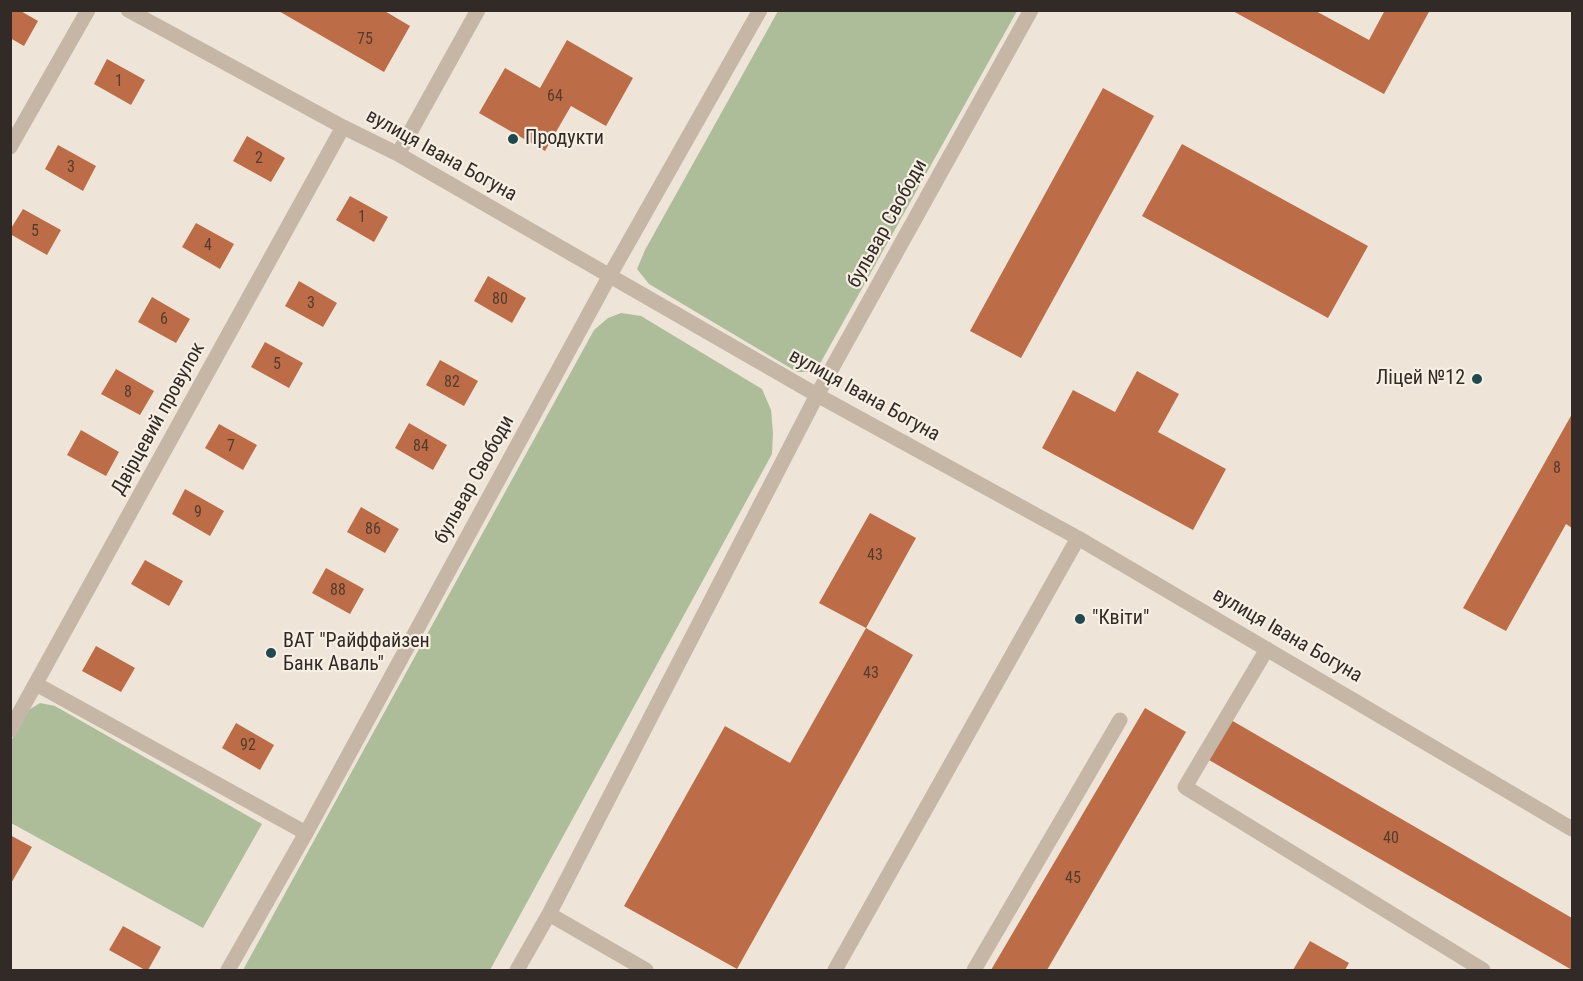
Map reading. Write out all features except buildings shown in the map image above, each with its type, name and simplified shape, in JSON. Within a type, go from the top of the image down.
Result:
[{"type":"street","points":[[10,147],[88,10]]},
{"type":"street","name":"вулиця Івана Богуна","points":[[128,10],[343,127],[398,154],[817,395],[1078,538],[1572,829]]},
{"type":"street","points":[[398,154],[478,10]]},
{"type":"street","name":"бульвар Свободи","points":[[228,970],[306,833],[610,275],[760,10]]},
{"type":"street","name":"бульвар Свободи","points":[[517,970],[549,914],[817,395],[1032,10]]},
{"type":"street","name":"Двірцевий провулок","points":[[10,730],[343,127]]},
{"type":"street","points":[[835,970],[1078,538]]},
{"type":"street","points":[[1267,649],[1185,787],[1483,970]]},
{"type":"street","points":[[36,684],[306,833]]},
{"type":"street","points":[[974,970],[1120,720]]},
{"type":"street","points":[[549,914],[646,970]]},
{"type":"green space","points":[[778,11],[1017,11],[817,369],[808,372],[797,372],[649,284],[637,269],[645,250]]},
{"type":"green space","points":[[621,313],[641,316],[762,389],[771,410],[772,454],[490,970],[243,970],[594,330],[608,318]]},
{"type":"green space","points":[[40,703],[55,706],[262,824],[203,928],[11,823],[11,741],[27,711]]},
{"type":"place","name":"Продукти","points":[[513,139]]},
{"type":"place","name":"Ліцей №12","points":[[1477,379]]},
{"type":"place","name":"\"Квіти\"","points":[[1080,619]]},
{"type":"place","name":"ВАТ \"Райффайзен Банк Аваль\"","points":[[271,653]]}]
